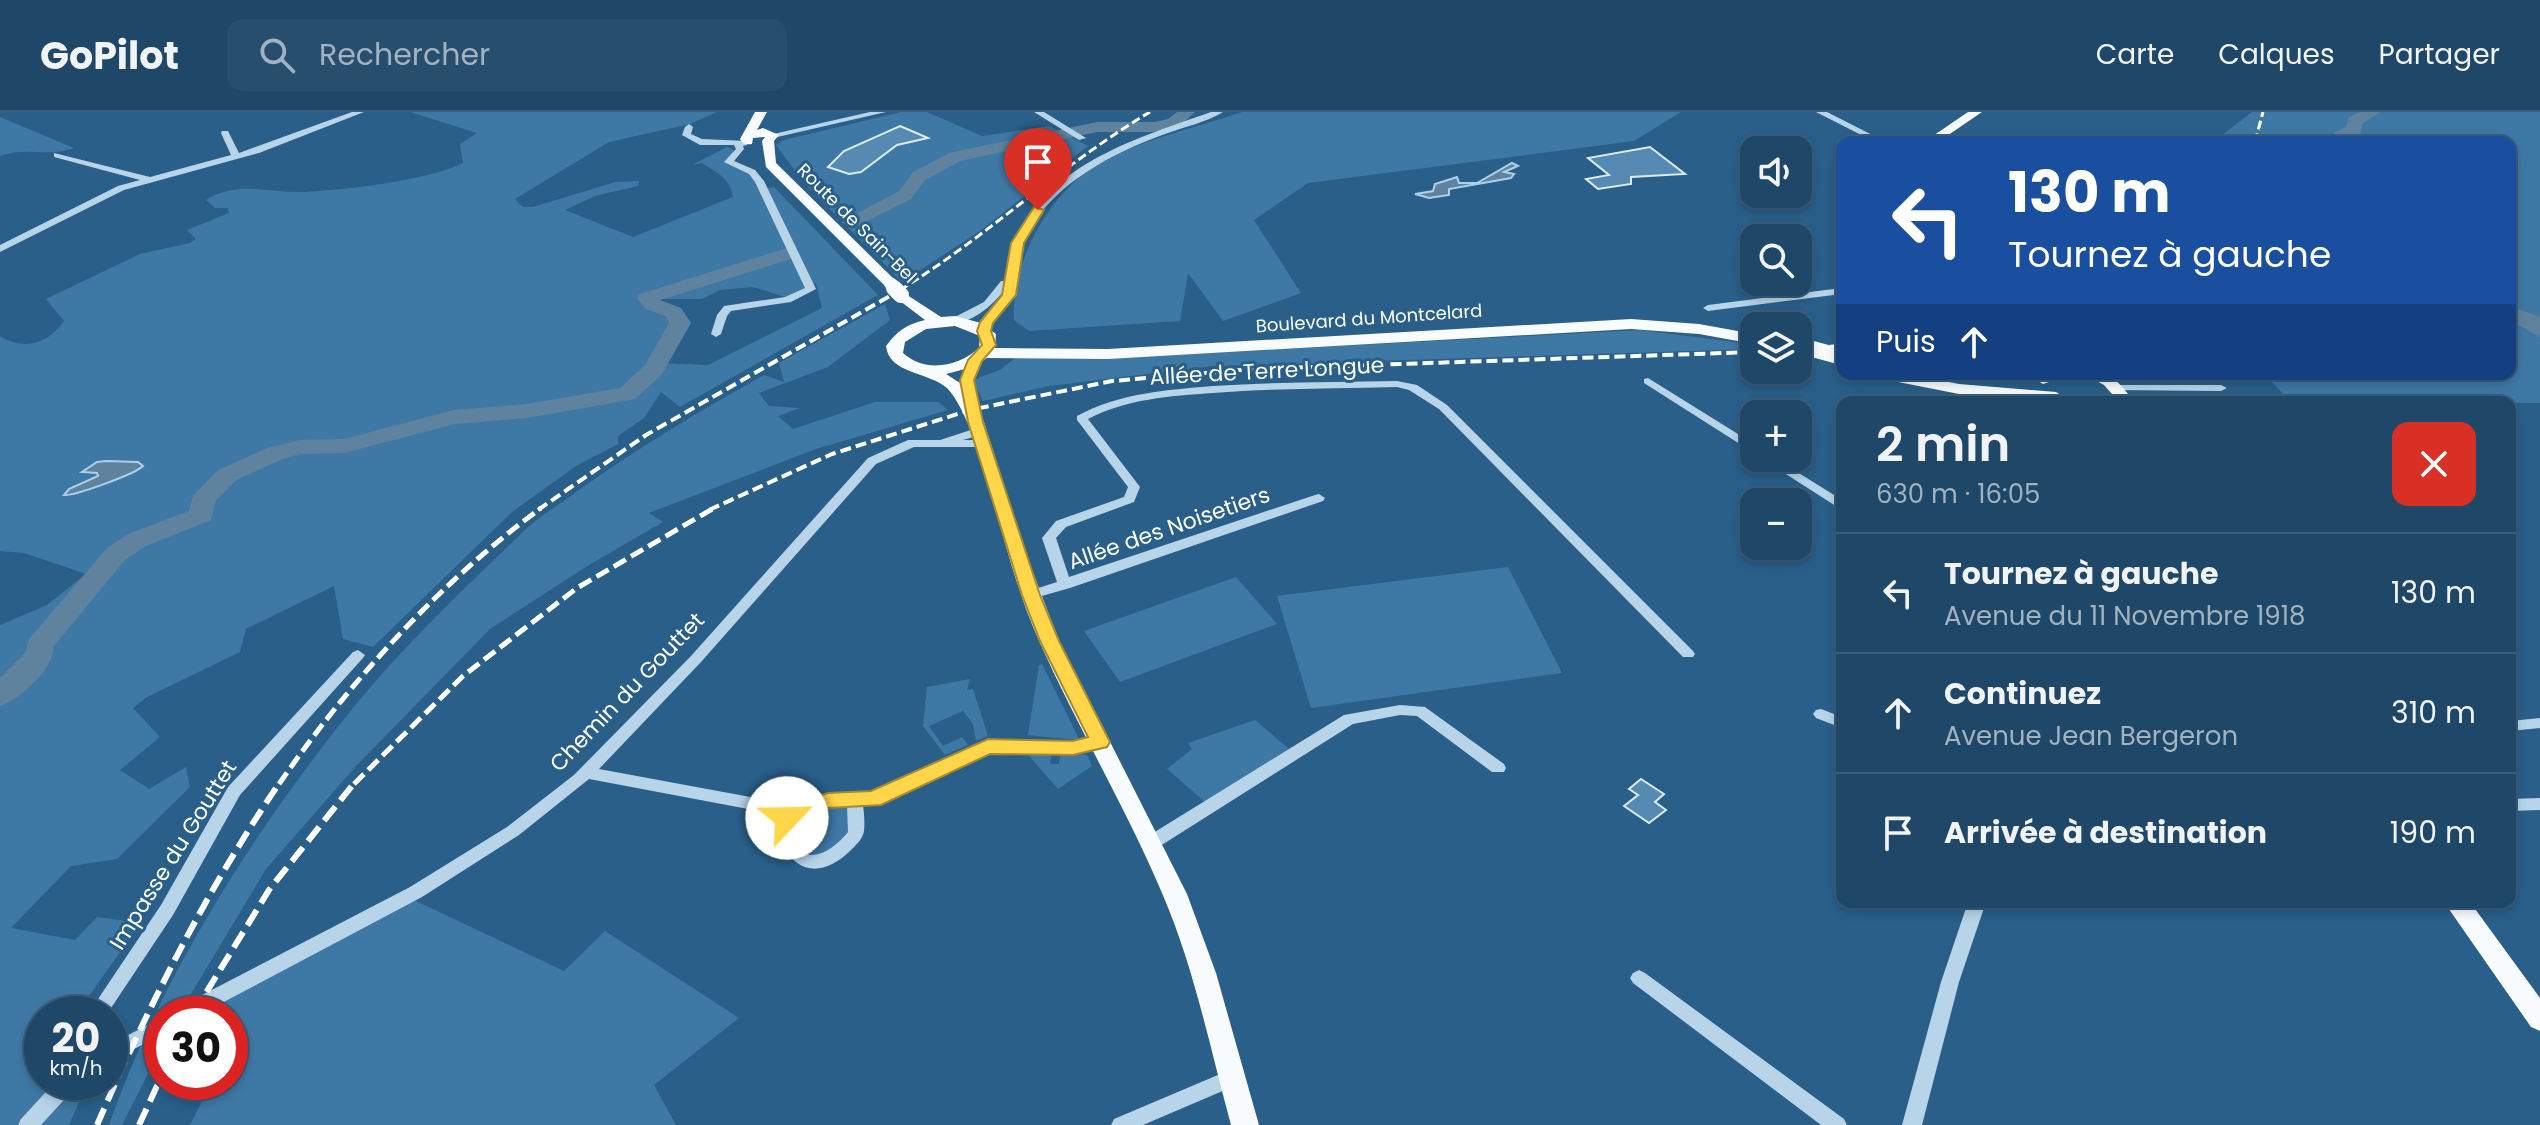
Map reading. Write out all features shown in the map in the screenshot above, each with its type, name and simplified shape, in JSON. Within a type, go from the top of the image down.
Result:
[{"type":"main road","points":[[757,139],[761,112]]},
{"type":"main road","points":[[757,139],[768,112]]},
{"type":"main road","points":[[1939,136],[1976,112]]},
{"type":"main road","name":"Route de Sain-Bel","points":[[757,139],[762,164],[892,292],[983,345]]},
{"type":"main road","name":"Route de Sain-Bel","points":[[892,292],[902,310],[907,332]]},
{"type":"main road","points":[[946,322],[907,332],[894,346],[895,355],[910,366],[953,368],[983,345]]},
{"type":"main road","name":"Boulevard du Montcelard","points":[[983,345],[1108,354],[1631,324],[1740,334]]},
{"type":"main road","points":[[983,345],[967,380],[1031,595],[1049,641],[1151,843],[1188,925],[1245,1125]]},
{"type":"main road","points":[[1812,350],[1836,359]]},
{"type":"main road","points":[[1812,354],[1836,360]]},
{"type":"main road","points":[[927,369],[954,386],[980,432]]},
{"type":"main road","points":[[1913,380],[1959,389],[2031,396]]},
{"type":"main road","points":[[1951,380],[1986,385],[2019,380]]},
{"type":"main road","points":[[2045,380],[2044,385],[2058,396]]},
{"type":"main road","points":[[2099,380],[2117,395]]},
{"type":"main road","points":[[2460,908],[2540,1019]]},
{"type":"main road","points":[[2468,908],[2540,1007]]},
{"type":"street","points":[[0,249],[121,188],[236,156],[360,112]]},
{"type":"street","points":[[689,127],[686,135],[689,139],[757,139],[882,112]]},
{"type":"street","points":[[1038,112],[1074,134]]},
{"type":"street","points":[[946,322],[971,315],[1001,292],[1013,269],[1021,234],[1038,210],[1084,169],[1124,148],[1219,112]]},
{"type":"street","points":[[1124,148],[1232,112]]},
{"type":"street","points":[[1820,112],[1870,136]]},
{"type":"street","points":[[225,133],[236,156]]},
{"type":"street","points":[[716,334],[722,315],[728,308],[787,300],[811,289],[759,181],[752,172],[728,162],[740,149],[757,139]]},
{"type":"street","points":[[57,155],[150,180]]},
{"type":"street","points":[[983,345],[987,322],[1009,295],[1014,282],[1013,269]]},
{"type":"street","points":[[1708,308],[1836,292]]},
{"type":"street","points":[[1648,381],[1740,440]]},
{"type":"street","name":"Allée de Terre Longue","points":[[1065,585],[1049,538],[1061,524],[1130,499],[1134,487],[1081,418],[1089,410],[1140,398],[1229,389],[1397,384],[1413,387],[1443,407],[1688,654]]},
{"type":"street","points":[[2117,395],[2221,388]]},
{"type":"street","name":"Chemin du Gouttet","points":[[218,996],[416,892],[513,831],[586,773],[696,659],[872,461],[912,443],[944,442],[965,447],[980,432]]},
{"type":"street","points":[[1789,472],[1836,502]]},
{"type":"street","name":"Allée des Noisetiers","points":[[1031,595],[1319,498]]},
{"type":"street","name":"Impasse du Gouttet","points":[[109,996],[167,910],[234,791],[358,655]]},
{"type":"street","points":[[1151,843],[1349,719],[1400,710],[1420,711],[1498,768]]},
{"type":"street","points":[[1821,714],[1836,720]]},
{"type":"street","points":[[2516,725],[2540,723]]},
{"type":"street","points":[[586,773],[790,811],[828,800],[874,799],[988,746],[1073,748],[1100,742]]},
{"type":"street","points":[[790,811],[785,830],[794,854],[801,861],[820,862],[839,852],[856,833],[855,800]]},
{"type":"street","points":[[2516,805],[2540,804]]},
{"type":"street","points":[[1914,1124],[1950,982],[1975,908]]},
{"type":"street","points":[[1639,978],[1837,1125]]},
{"type":"street","points":[[1121,1125],[1232,1078]]},
{"type":"street","points":[[28,1125],[51,1100]]},
{"type":"shaded area","points":[[410,112],[717,112],[690,124],[609,142],[515,199],[523,207],[533,207],[615,182],[639,181],[638,186],[595,196],[565,210],[633,237],[733,197],[729,185],[717,173],[702,163],[692,165],[727,147],[738,152],[729,159],[752,172],[764,189],[774,187],[878,295],[680,407],[661,392],[644,418],[618,436],[618,444],[576,466],[512,512],[373,647],[343,639],[334,586],[246,629],[240,652],[147,697],[133,708],[160,737],[120,770],[149,789],[186,767],[190,787],[117,859],[71,866],[11,928],[75,940],[97,917],[141,923],[89,996],[24,996],[24,1100],[40,1100],[17,1125],[0,1125],[0,625],[47,605],[86,574],[24,553],[0,551],[0,336],[27,344],[51,335],[64,321],[46,299],[140,254],[190,243],[196,239],[187,230],[229,213],[228,208],[215,208],[206,200],[218,194],[242,189],[303,192],[340,189],[428,175],[463,163],[460,144],[477,133]],"holes":[[[816,283],[822,308],[708,365],[654,363],[675,317],[644,303],[644,298],[652,294],[658,299],[702,299],[720,290],[753,287],[785,297]]]},
{"type":"shaded area","points":[[901,112],[927,112],[982,136],[1049,126],[1088,146],[980,231],[902,282],[805,184],[776,145],[784,140]]},
{"type":"shaded area","points":[[1242,112],[1681,112],[1634,141],[1308,183],[1254,220],[1301,293],[1223,321],[1188,273],[1180,321],[1029,331],[1014,320],[1015,297],[1028,249],[1053,205],[1070,186],[1088,170],[1124,151]]},
{"type":"shaded area","points":[[2252,112],[2540,112],[2540,403],[2516,403],[2516,396],[2285,396],[2270,380],[2516,380],[2516,136],[2221,136]]},
{"type":"shaded area","points":[[0,117],[74,148],[0,156]]},
{"type":"shaded area","points":[[1512,163],[1518,166],[1504,172],[1514,174],[1511,178],[1449,189],[1449,195],[1429,198],[1415,194],[1433,191],[1435,184],[1457,177],[1459,183],[1477,183]]},
{"type":"shaded area","points":[[885,304],[890,320],[828,367],[759,393],[769,406],[800,408],[778,416],[793,429],[875,402],[938,402],[948,410],[816,449],[649,513],[663,522],[490,629],[356,766],[266,869],[190,996],[165,996],[246,854],[316,755],[373,684],[458,594],[545,514],[647,444],[764,375],[784,382],[779,363]]},
{"type":"shaded area","points":[[1640,330],[1740,343],[1740,349],[1213,366],[1049,386],[983,401],[973,380],[1000,370],[1015,358],[1137,357]]},
{"type":"shaded area","points":[[97,462],[138,462],[143,466],[105,484],[64,495],[69,489],[98,476],[97,473],[82,472]]},
{"type":"shaded area","points":[[1508,567],[1562,673],[1311,708],[1277,596]]},
{"type":"shaded area","points":[[1236,577],[1277,624],[1120,682],[1084,631]]},
{"type":"shaded area","points":[[1042,664],[1077,740],[1028,735],[1039,665]]},
{"type":"shaded area","points":[[970,679],[967,690],[973,689],[988,736],[976,741],[973,724],[963,711],[929,726],[943,746],[962,737],[968,745],[945,755],[923,726],[927,687]]},
{"type":"shaded area","points":[[1255,720],[1289,749],[1206,803],[1167,769],[1192,749],[1188,743]]},
{"type":"shaded area","points":[[1024,750],[1052,752],[1050,764],[1059,764],[1061,753],[1087,755],[1092,766],[1058,789]]},
{"type":"shaded area","points":[[842,804],[847,809],[850,829],[840,843],[818,857],[800,854],[792,825],[794,821],[823,807]]},
{"type":"shaded area","points":[[414,900],[564,971],[605,931],[739,1018],[654,1085],[676,1125],[190,1125],[203,1100],[248,1100],[248,996],[233,996]]},
{"type":"shaded area","points":[[144,1039],[144,1082],[122,1125],[109,1125],[119,1100],[128,1100],[130,1070]]},
{"type":"shaded area","points":[[64,1100],[80,1100],[69,1125],[40,1125]]},
{"type":"building","points":[[900,126],[928,138],[897,145],[861,172],[849,174],[828,167],[844,151]]},
{"type":"building","points":[[1650,147],[1685,174],[1631,177],[1631,184],[1598,189],[1586,179],[1609,175],[1588,158]]},
{"type":"building","points":[[1641,779],[1664,794],[1655,802],[1666,810],[1649,823],[1624,806],[1638,795],[1629,789]]},
{"type":"waterway","points":[[850,222],[905,195],[919,176],[955,157],[1097,127],[1154,127],[1173,123],[1187,112]]},
{"type":"waterway","points":[[2342,136],[2354,130],[2355,121],[2372,112]]},
{"type":"waterway","points":[[0,696],[40,656],[39,646],[116,554],[137,540],[202,515],[202,501],[227,475],[274,454],[299,447],[344,446],[454,417],[527,411],[627,394],[654,369],[680,323],[674,312],[653,305],[647,298],[787,254]]},
{"type":"waterway","points":[[2516,315],[2535,323],[2540,331]]},
{"type":"railway","points":[[900,290],[964,247],[1086,154],[1150,112]]},
{"type":"railway","points":[[2257,136],[2263,112]]},
{"type":"railway","points":[[538,510],[646,435],[904,288]]},
{"type":"railway","points":[[1812,348],[1836,346]]},
{"type":"railway","points":[[709,510],[832,454],[970,410],[1112,381],[1252,369],[1740,352]]},
{"type":"railway","points":[[279,784],[336,708],[398,636],[467,568],[541,508]]},
{"type":"railway","points":[[354,784],[463,676],[577,588],[714,508]]},
{"type":"railway","points":[[97,1125],[180,949],[280,782]]},
{"type":"railway","points":[[204,996],[269,890],[355,782]]},
{"type":"railway","points":[[139,1125],[150,1100]]},
{"type":"route","points":[[787,818],[790,811],[828,800],[874,799],[988,746],[1073,748],[1100,742],[1049,641],[1031,595],[976,422],[967,380],[975,360],[985,353],[989,345],[988,334],[984,331],[987,322],[1009,295],[1014,282],[1017,243],[1038,210]]}]
